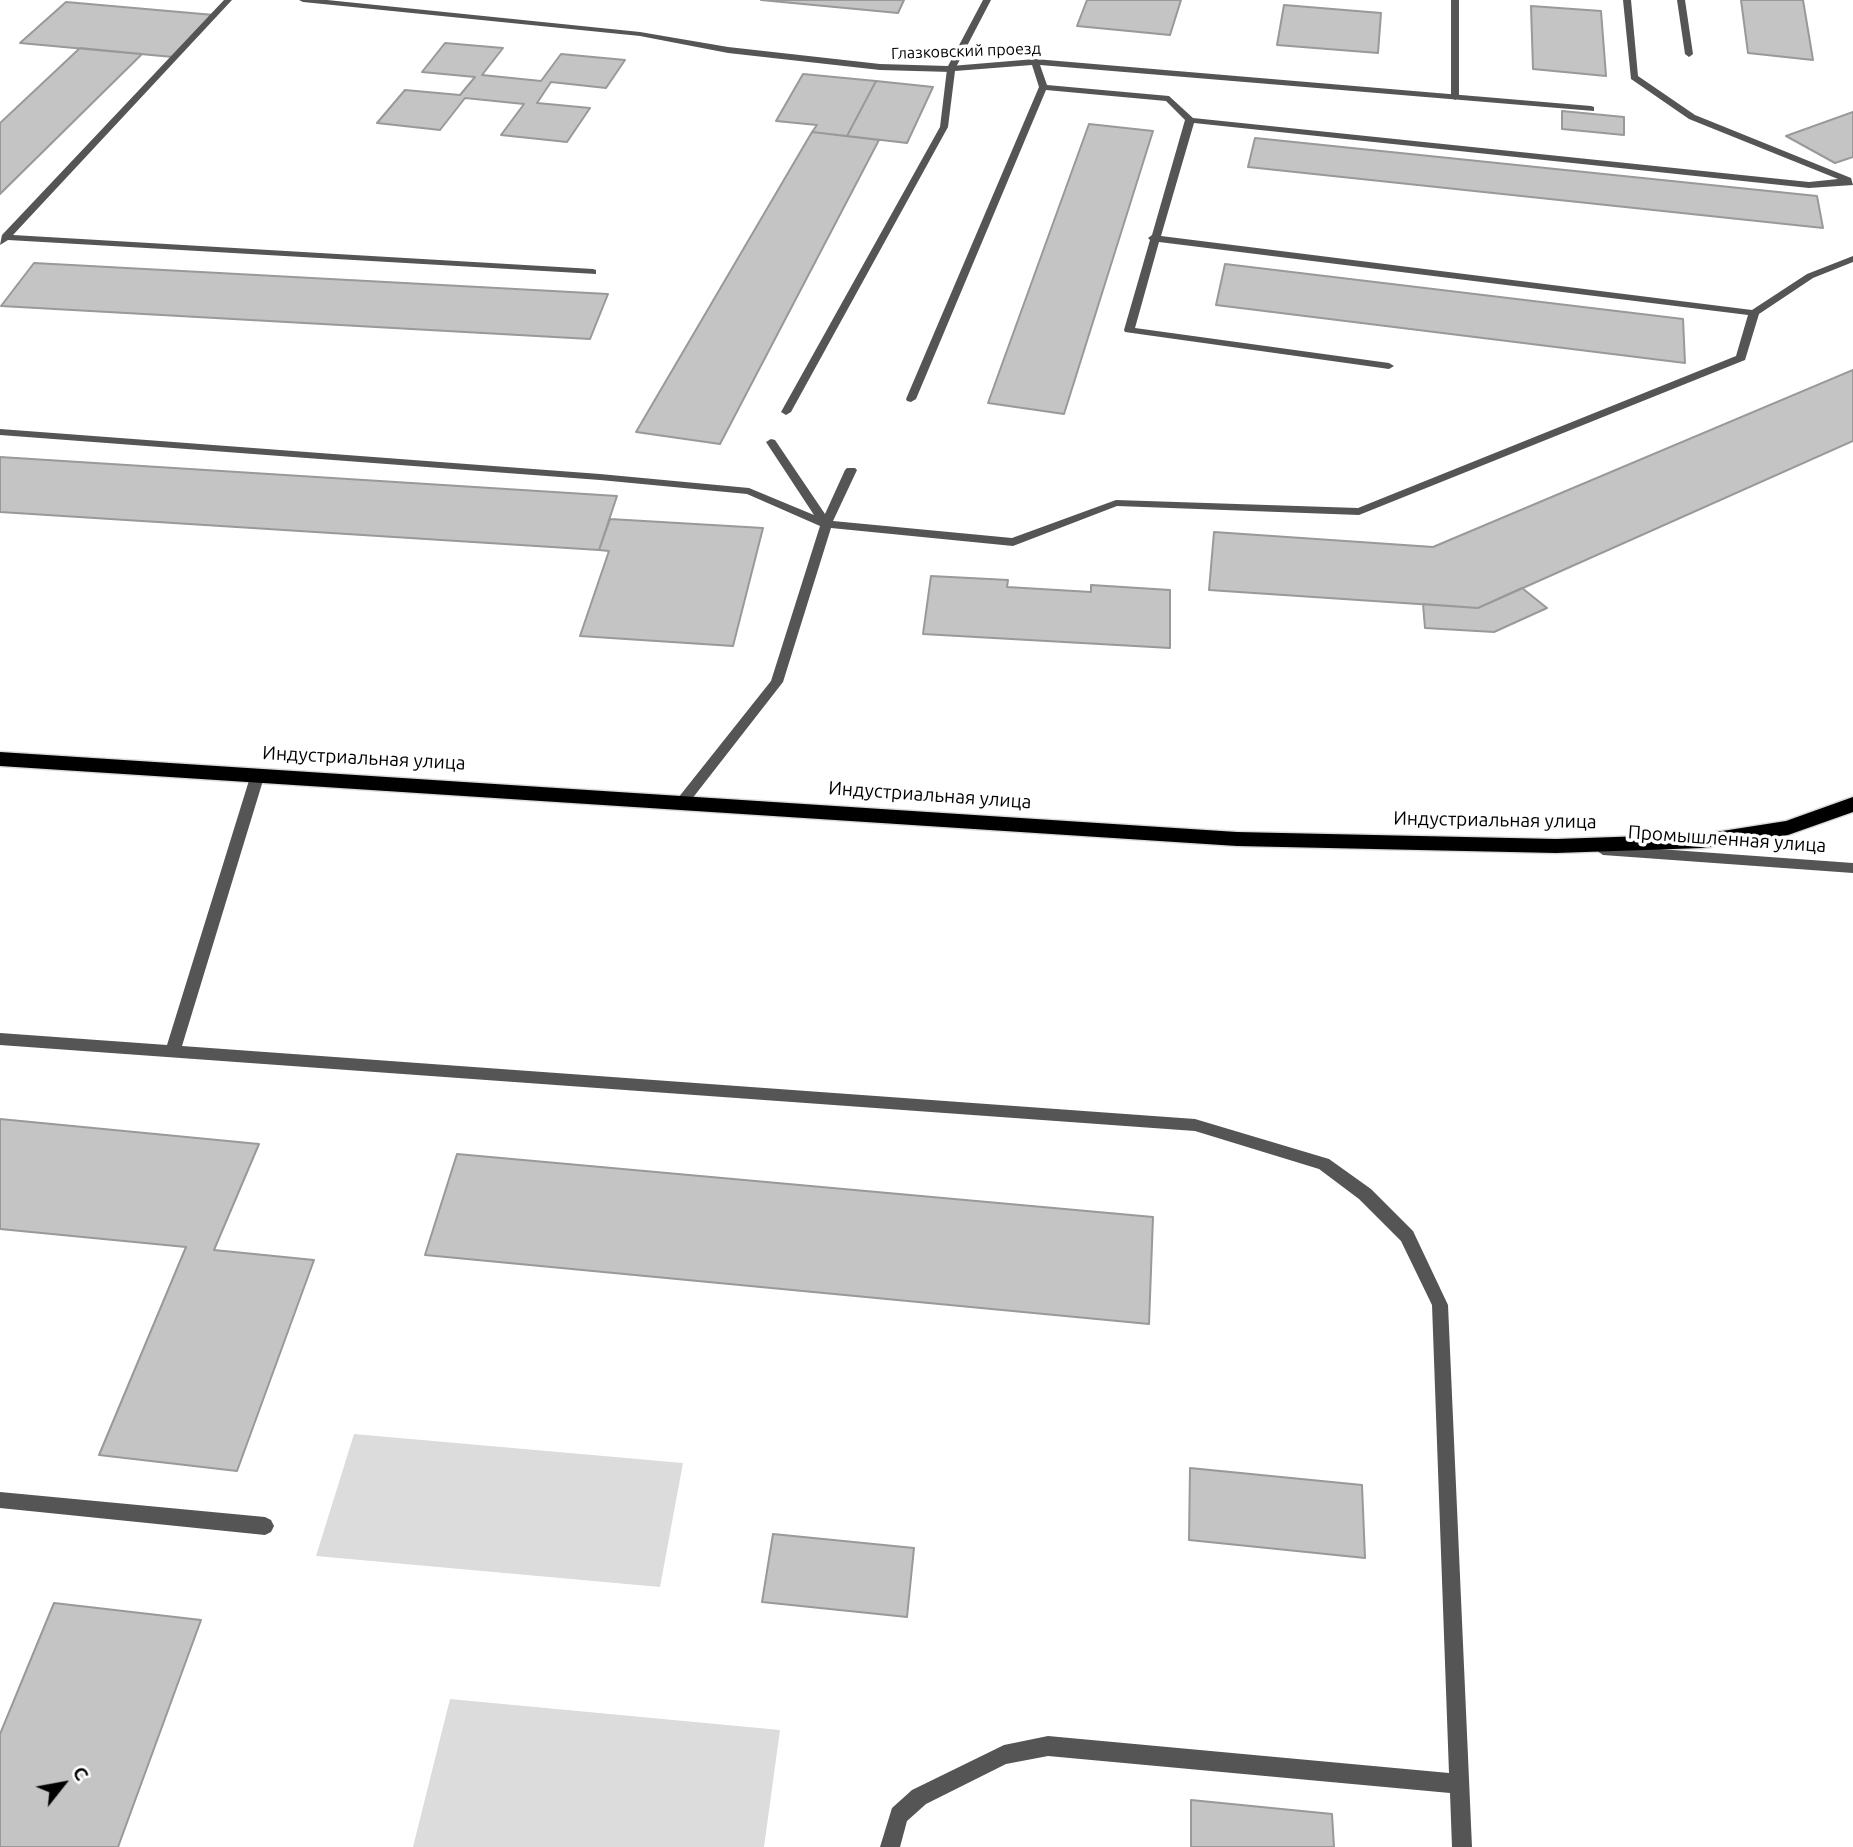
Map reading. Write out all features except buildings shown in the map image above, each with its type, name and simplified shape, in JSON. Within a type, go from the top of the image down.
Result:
[{"type":"highway","name":"Индустриальная улица","points":[[0,759],[683,801],[1237,839],[1556,846],[1703,841],[1788,828],[1853,804]]},
{"type":"street","points":[[3,240],[228,0]]},
{"type":"street","name":"Глазковский проезд","points":[[303,0],[640,34],[728,50],[880,67],[951,69],[1035,62],[1591,109]]},
{"type":"street","points":[[786,412],[944,127],[951,69],[987,0]]},
{"type":"street","points":[[1455,0],[1455,97]]},
{"type":"street","points":[[1627,0],[1634,77],[1692,117],[1852,181]]},
{"type":"street","points":[[1681,0],[1689,54]]},
{"type":"street","points":[[911,399],[1043,87],[1035,62]]},
{"type":"street","points":[[1043,87],[1169,99],[1190,120],[1809,185],[1852,181]]},
{"type":"street","points":[[1190,120],[1153,238],[1129,330],[1389,366]]},
{"type":"street","points":[[1153,238],[1754,313]]},
{"type":"street","points":[[3,240],[593,272]]},
{"type":"street","points":[[0,432],[600,477],[749,491],[826,524],[1013,542],[1116,503],[1359,512],[1741,358],[1754,313],[1810,276],[1853,259]]},
{"type":"street","points":[[771,442],[826,524]]},
{"type":"street","points":[[683,801],[777,682],[826,524],[851,470]]},
{"type":"street","points":[[173,1051],[258,774]]},
{"type":"street","name":"Промышленная улица","points":[[1556,846],[1853,868]]},
{"type":"street","points":[[0,1039],[1195,1125],[1324,1164],[1366,1194],[1406,1236],[1440,1306],[1462,1847]]},
{"type":"street","points":[[0,1500],[265,1526]]},
{"type":"street","points":[[890,1847],[899,1815],[919,1797],[1004,1755],[1048,1746],[1459,1784]]},
{"type":"shaded area","points":[[354,1434],[683,1463],[660,1587],[316,1556]]},
{"type":"shaded area","points":[[450,1699],[780,1730],[764,1847],[413,1847]]}]
